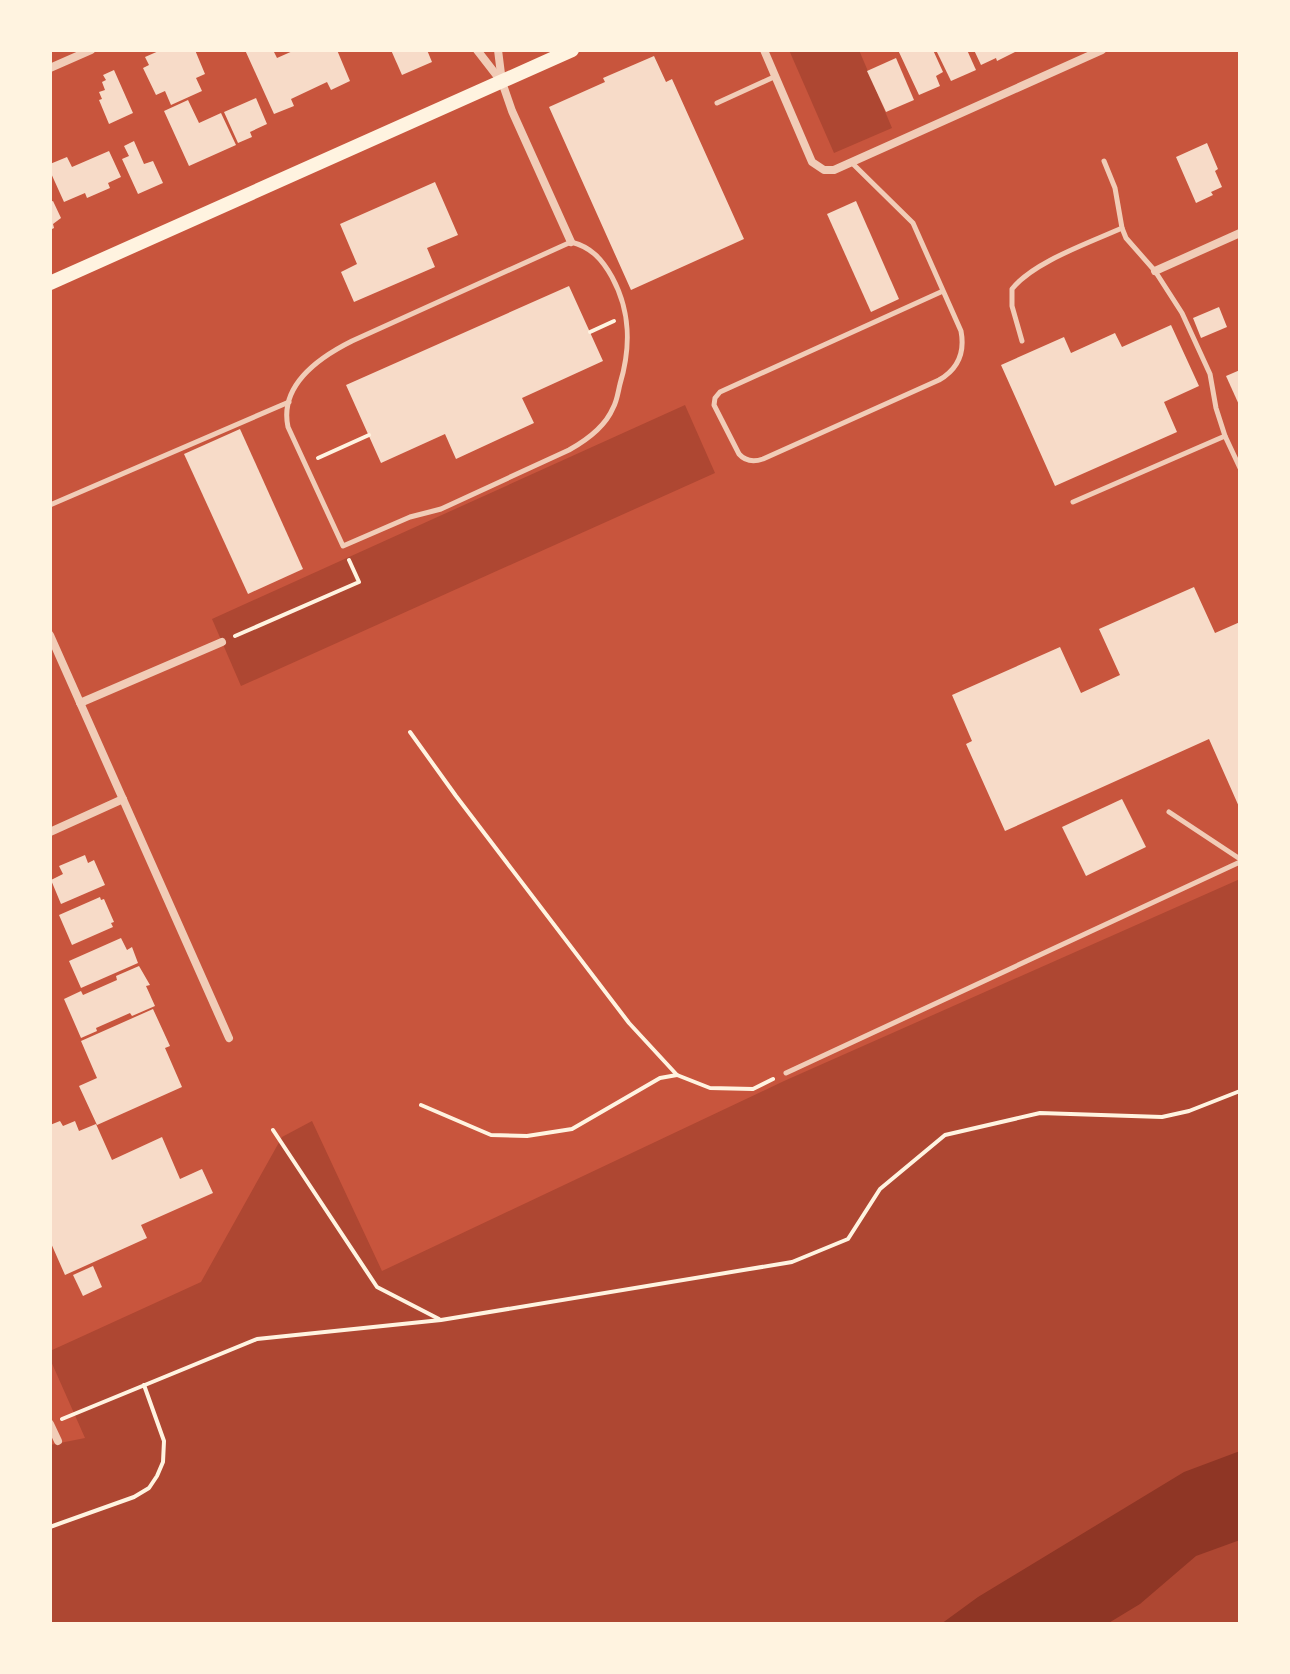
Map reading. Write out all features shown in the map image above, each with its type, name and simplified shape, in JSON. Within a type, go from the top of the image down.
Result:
[{"type":"main road","points":[[50,283],[572,50]]},
{"type":"street","points":[[50,68],[91,50]]},
{"type":"street","points":[[477,50],[502,82]]},
{"type":"street","points":[[498,50],[502,82],[571,242]]},
{"type":"street","points":[[764,50],[812,162],[824,170],[834,170],[1102,50]]},
{"type":"street","points":[[1155,271],[1240,233]]},
{"type":"street","points":[[50,635],[229,1038]]},
{"type":"street","points":[[80,703],[222,642]]},
{"type":"street","points":[[50,832],[123,799]]},
{"type":"street","points":[[50,1424],[58,1441]]},
{"type":"lane","points":[[717,103],[777,76]]},
{"type":"lane","points":[[1104,161],[1115,188],[1122,228],[1182,313],[1210,374],[1216,408],[1240,468]]},
{"type":"lane","points":[[851,162],[913,223],[961,331],[963,341],[959,361],[948,375],[763,459],[746,460],[739,454],[714,405],[720,392],[943,291]]},
{"type":"lane","points":[[1022,341],[1012,306],[1012,289],[1019,280],[1043,264],[1122,228]]},
{"type":"lane","points":[[571,242],[585,245],[607,268],[618,287],[627,315],[627,355],[613,409],[604,423],[569,450],[441,509],[410,517],[343,546],[288,427],[289,402],[302,377],[339,347],[571,242]]},
{"type":"lane","points":[[50,505],[289,402]]},
{"type":"lane","points":[[1073,502],[1225,436]]},
{"type":"lane","points":[[1169,812],[1240,860]]},
{"type":"lane","points":[[786,1073],[1240,860]]},
{"type":"path","points":[[590,332],[627,315]]},
{"type":"path","points":[[305,464],[369,435]]},
{"type":"path","points":[[222,642],[359,582],[343,546]]},
{"type":"path","points":[[410,732],[629,1023],[677,1075],[710,1088],[753,1089],[786,1073]]},
{"type":"path","points":[[421,1105],[491,1135],[527,1136],[572,1129],[660,1078],[677,1075]]},
{"type":"path","points":[[50,1424],[257,1339],[441,1320],[792,1262],[848,1239],[880,1189],[945,1135],[1040,1113],[1162,1117],[1189,1111],[1240,1091]]},
{"type":"path","points":[[273,1130],[377,1287],[441,1320]]},
{"type":"path","points":[[50,1527],[134,1497],[149,1488],[157,1476],[163,1462],[164,1441],[144,1385]]},
{"type":"shaded area","points":[[789,50],[859,50],[892,128],[834,153]]},
{"type":"shaded area","points":[[685,405],[715,473],[241,686],[212,619]]},
{"type":"shaded area","points":[[1240,879],[1240,1624],[50,1624],[50,1445],[85,1438],[50,1359],[50,1351],[201,1282],[282,1137],[312,1121],[382,1271],[784,1081]]},
{"type":"shaded area","points":[[1240,1451],[1240,1540],[1196,1556],[1140,1604],[1107,1624],[941,1624],[978,1597],[1184,1472]]},
{"type":"building","points":[[161,50],[195,50],[205,74],[196,78],[202,91],[171,105],[165,91],[156,95],[143,68],[149,65],[145,57]]},
{"type":"building","points":[[245,50],[273,50],[277,58],[295,50],[337,50],[350,81],[331,90],[327,82],[291,99],[294,106],[274,114]]},
{"type":"building","points":[[391,50],[427,50],[432,62],[402,75]]},
{"type":"building","points":[[898,50],[933,50],[943,72],[936,76],[940,86],[919,95]]},
{"type":"building","points":[[936,50],[967,50],[976,70],[951,81]]},
{"type":"building","points":[[974,50],[1014,50],[1015,52],[981,65]]},
{"type":"building","points":[[654,56],[666,82],[672,79],[744,239],[631,290],[549,107],[605,82],[603,78]]},
{"type":"building","points":[[896,58],[914,100],[886,112],[867,71]]},
{"type":"building","points":[[114,70],[133,113],[109,124],[99,92],[105,90],[103,75]]},
{"type":"building","points":[[256,98],[267,124],[250,132],[252,137],[238,143],[224,112]]},
{"type":"building","points":[[188,100],[199,123],[221,113],[236,145],[189,166],[164,111]]},
{"type":"building","points":[[134,141],[144,164],[153,161],[163,183],[138,194],[122,159],[129,156],[124,146]]},
{"type":"building","points":[[1207,143],[1222,187],[1196,203],[1176,157]]},
{"type":"building","points":[[109,151],[121,177],[108,183],[110,188],[87,198],[85,193],[64,202],[50,171],[50,164],[67,157],[72,167]]},
{"type":"building","points":[[435,182],[458,235],[427,248],[435,267],[354,302],[341,272],[357,264],[340,224]]},
{"type":"building","points":[[53,201],[61,218],[50,230],[50,202]]},
{"type":"building","points":[[856,201],[899,299],[871,312],[827,214]]},
{"type":"building","points":[[569,286],[603,361],[522,398],[534,423],[456,459],[445,434],[381,463],[346,385]]},
{"type":"building","points":[[1219,307],[1227,327],[1201,338],[1193,318]]},
{"type":"building","points":[[1171,325],[1199,386],[1164,402],[1177,432],[1055,486],[1001,365],[1064,337],[1071,353],[1115,333],[1122,347]]},
{"type":"building","points":[[1240,370],[1240,407],[1226,376]]},
{"type":"building","points":[[240,429],[303,569],[248,594],[184,454]]},
{"type":"building","points":[[1194,587],[1215,633],[1240,622],[1240,809],[1209,739],[1005,831],[966,744],[972,741],[952,695],[1060,647],[1081,693],[1120,675],[1099,629]]},
{"type":"building","points":[[1122,799],[1146,847],[1086,876],[1062,827]]},
{"type":"building","points":[[85,855],[88,863],[94,860],[105,885],[61,904],[51,880],[63,874],[59,866]]},
{"type":"building","points":[[100,897],[104,899],[114,922],[111,923],[113,927],[72,945],[59,915]]},
{"type":"building","points":[[121,938],[127,950],[132,947],[138,963],[81,988],[69,961]]},
{"type":"building","points":[[139,966],[150,985],[146,986],[155,1006],[132,1016],[130,1013],[81,1038],[64,999],[81,991],[83,995]]},
{"type":"building","points":[[153,1009],[170,1046],[165,1048],[182,1087],[97,1125],[79,1086],[97,1078],[81,1041]]},
{"type":"building","points":[[60,1121],[63,1126],[75,1121],[79,1131],[96,1124],[112,1160],[162,1137],[180,1179],[202,1169],[213,1193],[141,1225],[147,1238],[65,1275],[50,1241],[50,1125]]},
{"type":"building","points":[[93,1266],[102,1287],[83,1296],[73,1275]]}]
